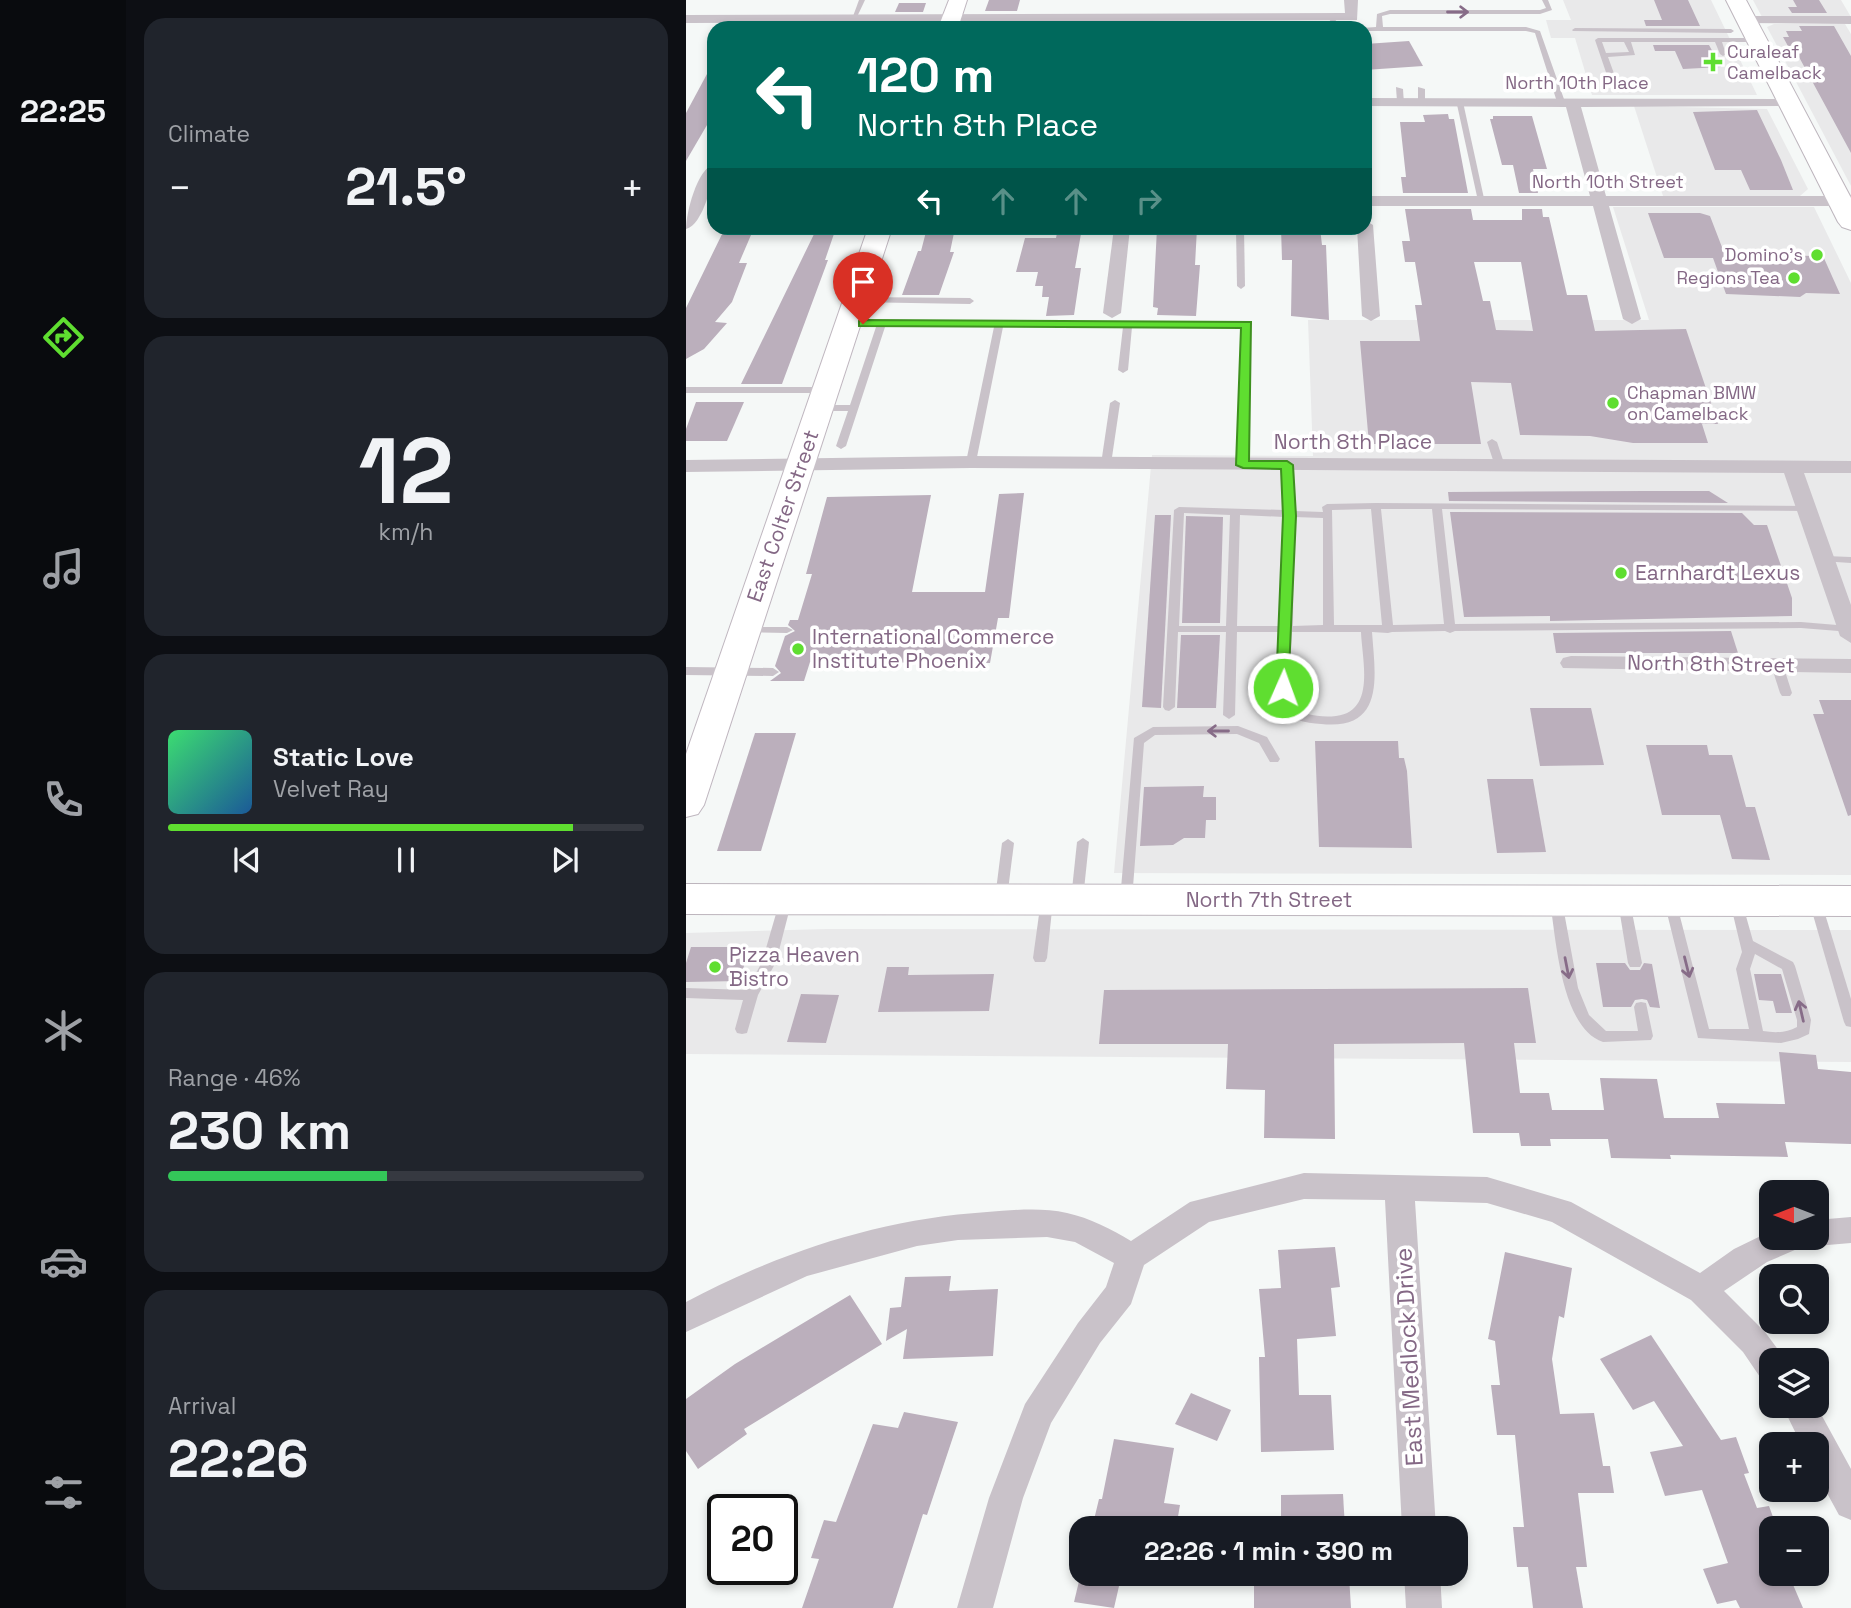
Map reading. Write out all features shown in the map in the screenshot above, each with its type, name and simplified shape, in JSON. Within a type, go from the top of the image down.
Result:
[{"type":"main road","points":[[1748,23],[1847,208]]},
{"type":"main road","name":"North 7th Street","points":[[686,899],[1833,901]]},
{"type":"street","points":[[1349,21],[1351,0]]},
{"type":"street","points":[[686,19],[762,13],[784,21]]},
{"type":"street","points":[[815,21],[952,16],[1330,16],[1346,21]]},
{"type":"street","points":[[1748,23],[1849,23]]},
{"type":"street","name":"North 10th Place","points":[[1372,101],[1400,95],[1422,95],[1459,102],[1789,103]]},
{"type":"street","points":[[1566,102],[1632,320]]},
{"type":"street","points":[[686,224],[707,183]]},
{"type":"street","name":"North 10th Street","points":[[1372,201],[1598,202],[1847,208]]},
{"type":"street","name":"East Colter Street","points":[[686,805],[878,235]]},
{"type":"street","points":[[1112,313],[1121,235]]},
{"type":"street","points":[[1366,235],[1371,316]]},
{"type":"street","name":"North 8th Place","points":[[686,466],[971,462],[1851,467]]},
{"type":"street","points":[[1792,467],[1850,632]]},
{"type":"street","name":"North 8th Street","points":[[1571,663],[1851,666]]},
{"type":"street","points":[[975,1608],[1006,1498],[1037,1415],[1089,1333],[1120,1294],[1131,1257],[1201,1211],[1304,1186],[1486,1189],[1560,1211],[1702,1290],[1759,1349]]},
{"type":"street","name":"East Medlock Drive","points":[[1399,1186],[1418,1516]]},
{"type":"street","points":[[686,1318],[749,1283],[815,1257],[870,1241],[935,1229],[1023,1223],[1072,1227],[1105,1240],[1131,1257]]},
{"type":"street","points":[[1829,1232],[1851,1230]]},
{"type":"street","points":[[1702,1290],[1730,1266],[1760,1250]]},
{"type":"street","points":[[1805,1418],[1851,1503]]},
{"type":"street","points":[[1423,1586],[1424,1608]]},
{"type":"lane","points":[[854,18],[862,0]]},
{"type":"lane","points":[[1380,29],[1379,15],[1390,12],[1540,12],[1550,9],[1545,0]]},
{"type":"lane","points":[[1576,30],[1641,30],[1748,23]]},
{"type":"lane","points":[[1616,90],[1598,40],[1718,40],[1748,23]]},
{"type":"lane","points":[[1372,29],[1526,29],[1538,32],[1566,102]]},
{"type":"lane","points":[[1641,30],[1645,40]]},
{"type":"lane","points":[[1604,55],[1633,54],[1627,40]]},
{"type":"lane","points":[[1718,40],[1723,54]]},
{"type":"lane","points":[[1459,102],[1482,201]]},
{"type":"lane","points":[[1240,235],[1241,286]]},
{"type":"lane","points":[[852,312],[970,301]]},
{"type":"lane","points":[[852,312],[881,324],[1247,325],[1243,465]]},
{"type":"lane","points":[[841,446],[881,324]]},
{"type":"lane","points":[[971,462],[999,324]]},
{"type":"lane","points":[[1123,370],[1128,325]]},
{"type":"lane","points":[[686,390],[823,399],[853,408]]},
{"type":"lane","points":[[1106,464],[1115,403]]},
{"type":"lane","points":[[1492,442],[1500,466]]},
{"type":"lane","points":[[1287,465],[1287,629],[1282,708],[1293,715],[1321,720],[1347,721],[1360,714],[1368,701],[1366,630]]},
{"type":"lane","points":[[1376,506],[1388,630]]},
{"type":"lane","points":[[1437,506],[1450,630]]},
{"type":"lane","points":[[1329,630],[1327,507],[1807,508]]},
{"type":"lane","points":[[1170,707],[1180,510],[1289,516],[1328,515]]},
{"type":"lane","points":[[1229,715],[1235,512]]},
{"type":"lane","points":[[1825,559],[1851,560]]},
{"type":"lane","points":[[1174,629],[1450,630],[1801,625],[1850,632]]},
{"type":"lane","points":[[745,630],[787,630]]},
{"type":"lane","points":[[1777,665],[1786,693]]},
{"type":"lane","points":[[686,671],[773,672]]},
{"type":"lane","points":[[1126,900],[1138,741],[1143,735],[1153,731],[1238,730],[1263,740],[1274,759]]},
{"type":"lane","points":[[1040,958],[1083,842]]},
{"type":"lane","points":[[1000,900],[1008,843]]},
{"type":"lane","points":[[742,1029],[751,995],[769,962],[786,899]]},
{"type":"lane","points":[[1556,901],[1571,988],[1583,1018],[1603,1037],[1646,1036],[1641,1007]]},
{"type":"lane","points":[[1624,901],[1635,963]]},
{"type":"lane","points":[[1670,901],[1703,1034],[1757,1035],[1770,1038],[1798,1034],[1804,1030],[1804,1020],[1788,966],[1746,943]]},
{"type":"lane","points":[[1736,901],[1749,952],[1743,970],[1757,1035]]},
{"type":"lane","points":[[1833,901],[1851,1022]]},
{"type":"lane","points":[[686,993],[751,995]]},
{"type":"shaded area","points":[[1563,0],[1711,0],[1757,95],[1592,95],[1575,38],[1551,38],[1546,20],[1571,20]]},
{"type":"shaded area","points":[[1753,0],[1841,0],[1851,17],[1762,17]]},
{"type":"shaded area","points":[[1774,24],[1845,24],[1851,34],[1851,186],[1767,27]]},
{"type":"shaded area","points":[[1634,106],[1767,109],[1808,189],[1800,196],[1663,196]]},
{"type":"shaded area","points":[[1613,207],[1814,207],[1851,283],[1851,875],[1114,873],[1152,455],[1313,456],[1308,320],[1649,320]]},
{"type":"shaded area","points":[[827,929],[1851,930],[1851,1062],[686,1054],[686,933]]},
{"type":"building","points":[[989,0],[1020,0],[1017,11],[985,11]]},
{"type":"building","points":[[1654,0],[1688,0],[1700,26],[1646,26],[1644,20],[1662,20]]},
{"type":"building","points":[[1793,0],[1819,0],[1827,13],[1792,13],[1788,7],[1797,7]]},
{"type":"building","points":[[899,3],[926,3],[923,12],[895,12]]},
{"type":"building","points":[[1799,26],[1834,26],[1851,56],[1851,153],[1799,57],[1794,57],[1783,37],[1789,37],[1786,31],[1802,31]]},
{"type":"building","points":[[1409,41],[1423,66],[1372,70],[1372,44]]},
{"type":"building","points":[[1653,45],[1709,45],[1721,67],[1683,69],[1675,51],[1655,51]]},
{"type":"building","points":[[707,74],[707,125],[686,161],[686,113]]},
{"type":"building","points":[[1757,110],[1793,190],[1750,190],[1741,170],[1715,170],[1693,112]]},
{"type":"building","points":[[1448,114],[1449,119],[1454,119],[1468,193],[1403,193],[1401,177],[1406,177],[1400,122],[1425,122],[1423,115]]},
{"type":"building","points":[[1493,116],[1532,116],[1547,169],[1533,169],[1538,193],[1519,193],[1513,165],[1502,165],[1490,119],[1493,119]]},
{"type":"building","points":[[1405,209],[1471,209],[1473,220],[1522,220],[1522,209],[1542,209],[1543,217],[1549,217],[1567,295],[1587,295],[1595,331],[1686,329],[1718,424],[1702,424],[1708,443],[1633,443],[1590,436],[1520,435],[1511,383],[1471,382],[1481,444],[1369,444],[1360,341],[1420,341],[1415,305],[1422,305],[1415,262],[1405,262],[1402,241],[1410,241]],"holes":[[[1474,262],[1521,262],[1533,331],[1496,330],[1490,301],[1483,301]]]},
{"type":"building","points":[[1648,213],[1700,213],[1710,216],[1725,255],[1823,256],[1840,294],[1806,293],[1800,297],[1726,294],[1713,258],[1664,258]]},
{"type":"building","points":[[722,235],[751,235],[739,263],[747,263],[732,302],[715,322],[727,323],[704,349],[686,359],[686,308]]},
{"type":"building","points":[[814,235],[834,235],[825,260],[828,260],[782,384],[741,384]]},
{"type":"building","points":[[925,235],[954,235],[950,252],[954,252],[939,295],[902,295],[918,251],[921,251]]},
{"type":"building","points":[[1057,235],[1081,235],[1075,268],[1081,268],[1074,315],[1046,316],[1049,297],[1042,297],[1043,286],[1035,286],[1038,272],[1016,272],[1025,238],[1056,238]]},
{"type":"building","points":[[1157,235],[1197,235],[1195,265],[1200,265],[1196,316],[1157,315],[1158,308],[1153,307]]},
{"type":"building","points":[[1281,235],[1321,235],[1322,245],[1326,245],[1329,320],[1291,316],[1292,260],[1282,260]]},
{"type":"building","points":[[696,402],[744,402],[727,441],[686,441],[686,429]]},
{"type":"building","points":[[1709,491],[1728,503],[1449,501],[1448,492]]},
{"type":"building","points":[[1024,493],[1009,618],[998,618],[990,663],[810,662],[804,681],[770,681],[781,673],[775,666],[785,636],[795,631],[788,625],[790,620],[798,620],[812,574],[806,574],[827,497],[931,495],[912,592],[985,592],[999,494]]},
{"type":"building","name":"Earnhardt Lexus","points":[[1450,512],[1742,513],[1754,525],[1767,525],[1792,598],[1792,616],[1550,621],[1550,616],[1464,617]]},
{"type":"building","points":[[1155,515],[1171,515],[1161,708],[1142,707]]},
{"type":"building","points":[[1186,516],[1223,517],[1220,623],[1182,623]]},
{"type":"building","points":[[1731,631],[1738,653],[1556,653],[1553,633]]},
{"type":"building","points":[[1181,635],[1220,635],[1216,708],[1177,708]]},
{"type":"building","points":[[1819,700],[1851,700],[1851,815],[1848,816],[1813,714],[1824,714]]},
{"type":"building","points":[[1530,708],[1591,708],[1604,765],[1540,766]]},
{"type":"building","points":[[755,733],[796,733],[761,851],[717,851]]},
{"type":"building","points":[[1315,741],[1398,741],[1399,758],[1404,758],[1407,771],[1412,848],[1319,847]]},
{"type":"building","points":[[1646,745],[1707,745],[1709,755],[1732,755],[1746,807],[1755,807],[1770,860],[1732,859],[1720,815],[1662,815]]},
{"type":"building","points":[[1487,779],[1533,779],[1546,852],[1497,853]]},
{"type":"building","points":[[1204,786],[1203,797],[1216,797],[1216,820],[1206,820],[1205,838],[1184,838],[1173,845],[1140,846],[1144,787]]},
{"type":"building","points":[[691,947],[749,947],[740,981],[686,982],[686,963]]},
{"type":"building","points":[[1596,963],[1625,963],[1630,970],[1640,970],[1644,963],[1652,964],[1660,1008],[1650,1007],[1647,1000],[1642,999],[1635,1000],[1631,1007],[1603,1007]]},
{"type":"building","points":[[887,967],[909,967],[908,975],[994,974],[989,1011],[878,1012]]},
{"type":"building","points":[[1754,974],[1781,974],[1792,1013],[1776,1013],[1773,1001],[1759,1000]]},
{"type":"building","points":[[1528,988],[1536,1043],[1514,1043],[1520,1093],[1549,1093],[1552,1110],[1604,1110],[1600,1078],[1657,1079],[1664,1118],[1719,1118],[1716,1103],[1785,1104],[1779,1052],[1816,1055],[1818,1069],[1851,1072],[1851,1144],[1785,1142],[1788,1157],[1670,1155],[1671,1159],[1611,1158],[1608,1139],[1550,1139],[1551,1146],[1521,1146],[1519,1133],[1473,1133],[1464,1043],[1334,1044],[1335,1139],[1264,1138],[1265,1090],[1226,1089],[1228,1044],[1099,1044],[1104,990]]},
{"type":"building","points":[[801,994],[839,995],[826,1043],[787,1042]]},
{"type":"building","points":[[1335,1247],[1340,1287],[1331,1288],[1336,1336],[1297,1339],[1299,1395],[1331,1395],[1334,1450],[1261,1452],[1259,1357],[1265,1357],[1259,1289],[1281,1288],[1278,1250]]},
{"type":"building","points":[[1505,1252],[1572,1268],[1564,1318],[1559,1316],[1552,1359],[1560,1414],[1594,1413],[1603,1466],[1610,1466],[1614,1493],[1578,1493],[1587,1567],[1576,1567],[1583,1608],[1533,1608],[1528,1567],[1517,1567],[1513,1527],[1524,1527],[1515,1435],[1497,1435],[1491,1385],[1500,1385],[1495,1341],[1488,1339]]},
{"type":"building","points":[[951,1276],[949,1291],[998,1289],[993,1356],[903,1359],[907,1329],[886,1341],[890,1308],[901,1307],[905,1277]]},
{"type":"building","points":[[850,1295],[882,1344],[744,1429],[747,1434],[698,1469],[686,1451],[686,1399],[735,1364]]},
{"type":"building","points":[[1651,1335],[1721,1440],[1736,1437],[1749,1473],[1744,1474],[1757,1508],[1769,1506],[1773,1516],[1759,1516],[1759,1586],[1794,1586],[1803,1608],[1740,1608],[1736,1600],[1717,1604],[1703,1569],[1728,1563],[1702,1490],[1665,1496],[1650,1452],[1683,1446],[1654,1401],[1633,1410],[1600,1359]]},
{"type":"building","points":[[1191,1393],[1231,1410],[1217,1441],[1175,1424]]},
{"type":"building","points":[[904,1412],[958,1422],[927,1515],[923,1514],[893,1608],[802,1608],[819,1559],[811,1558],[824,1520],[836,1522],[873,1424],[898,1428]]},
{"type":"building","points":[[1114,1439],[1174,1448],[1164,1503],[1180,1505],[1178,1516],[1095,1516],[1099,1499],[1102,1499]]},
{"type":"building","points":[[1343,1494],[1344,1516],[1281,1516],[1281,1495]]},
{"type":"building","points":[[1078,1586],[1119,1586],[1114,1608],[1074,1602]]},
{"type":"building","points":[[1254,1586],[1350,1586],[1351,1608],[1254,1608]]},
{"type":"place","name":"Curaleaf Camelback","points":[[1713,62]]},
{"type":"place","name":"Domino's","points":[[1817,255]]},
{"type":"place","name":"Regions Tea","points":[[1794,278]]},
{"type":"place","name":"Chapman BMW on Camelback","points":[[1613,403]]},
{"type":"place","name":"Earnhardt Lexus","points":[[1621,573]]},
{"type":"place","name":"International Commerce Institute Phoenix","points":[[798,649]]},
{"type":"place","name":"Pizza Heaven Bistro","points":[[715,967]]},
{"type":"route","points":[[863,324],[1247,325],[1243,465],[1287,465],[1287,629],[1283,688]]}]
